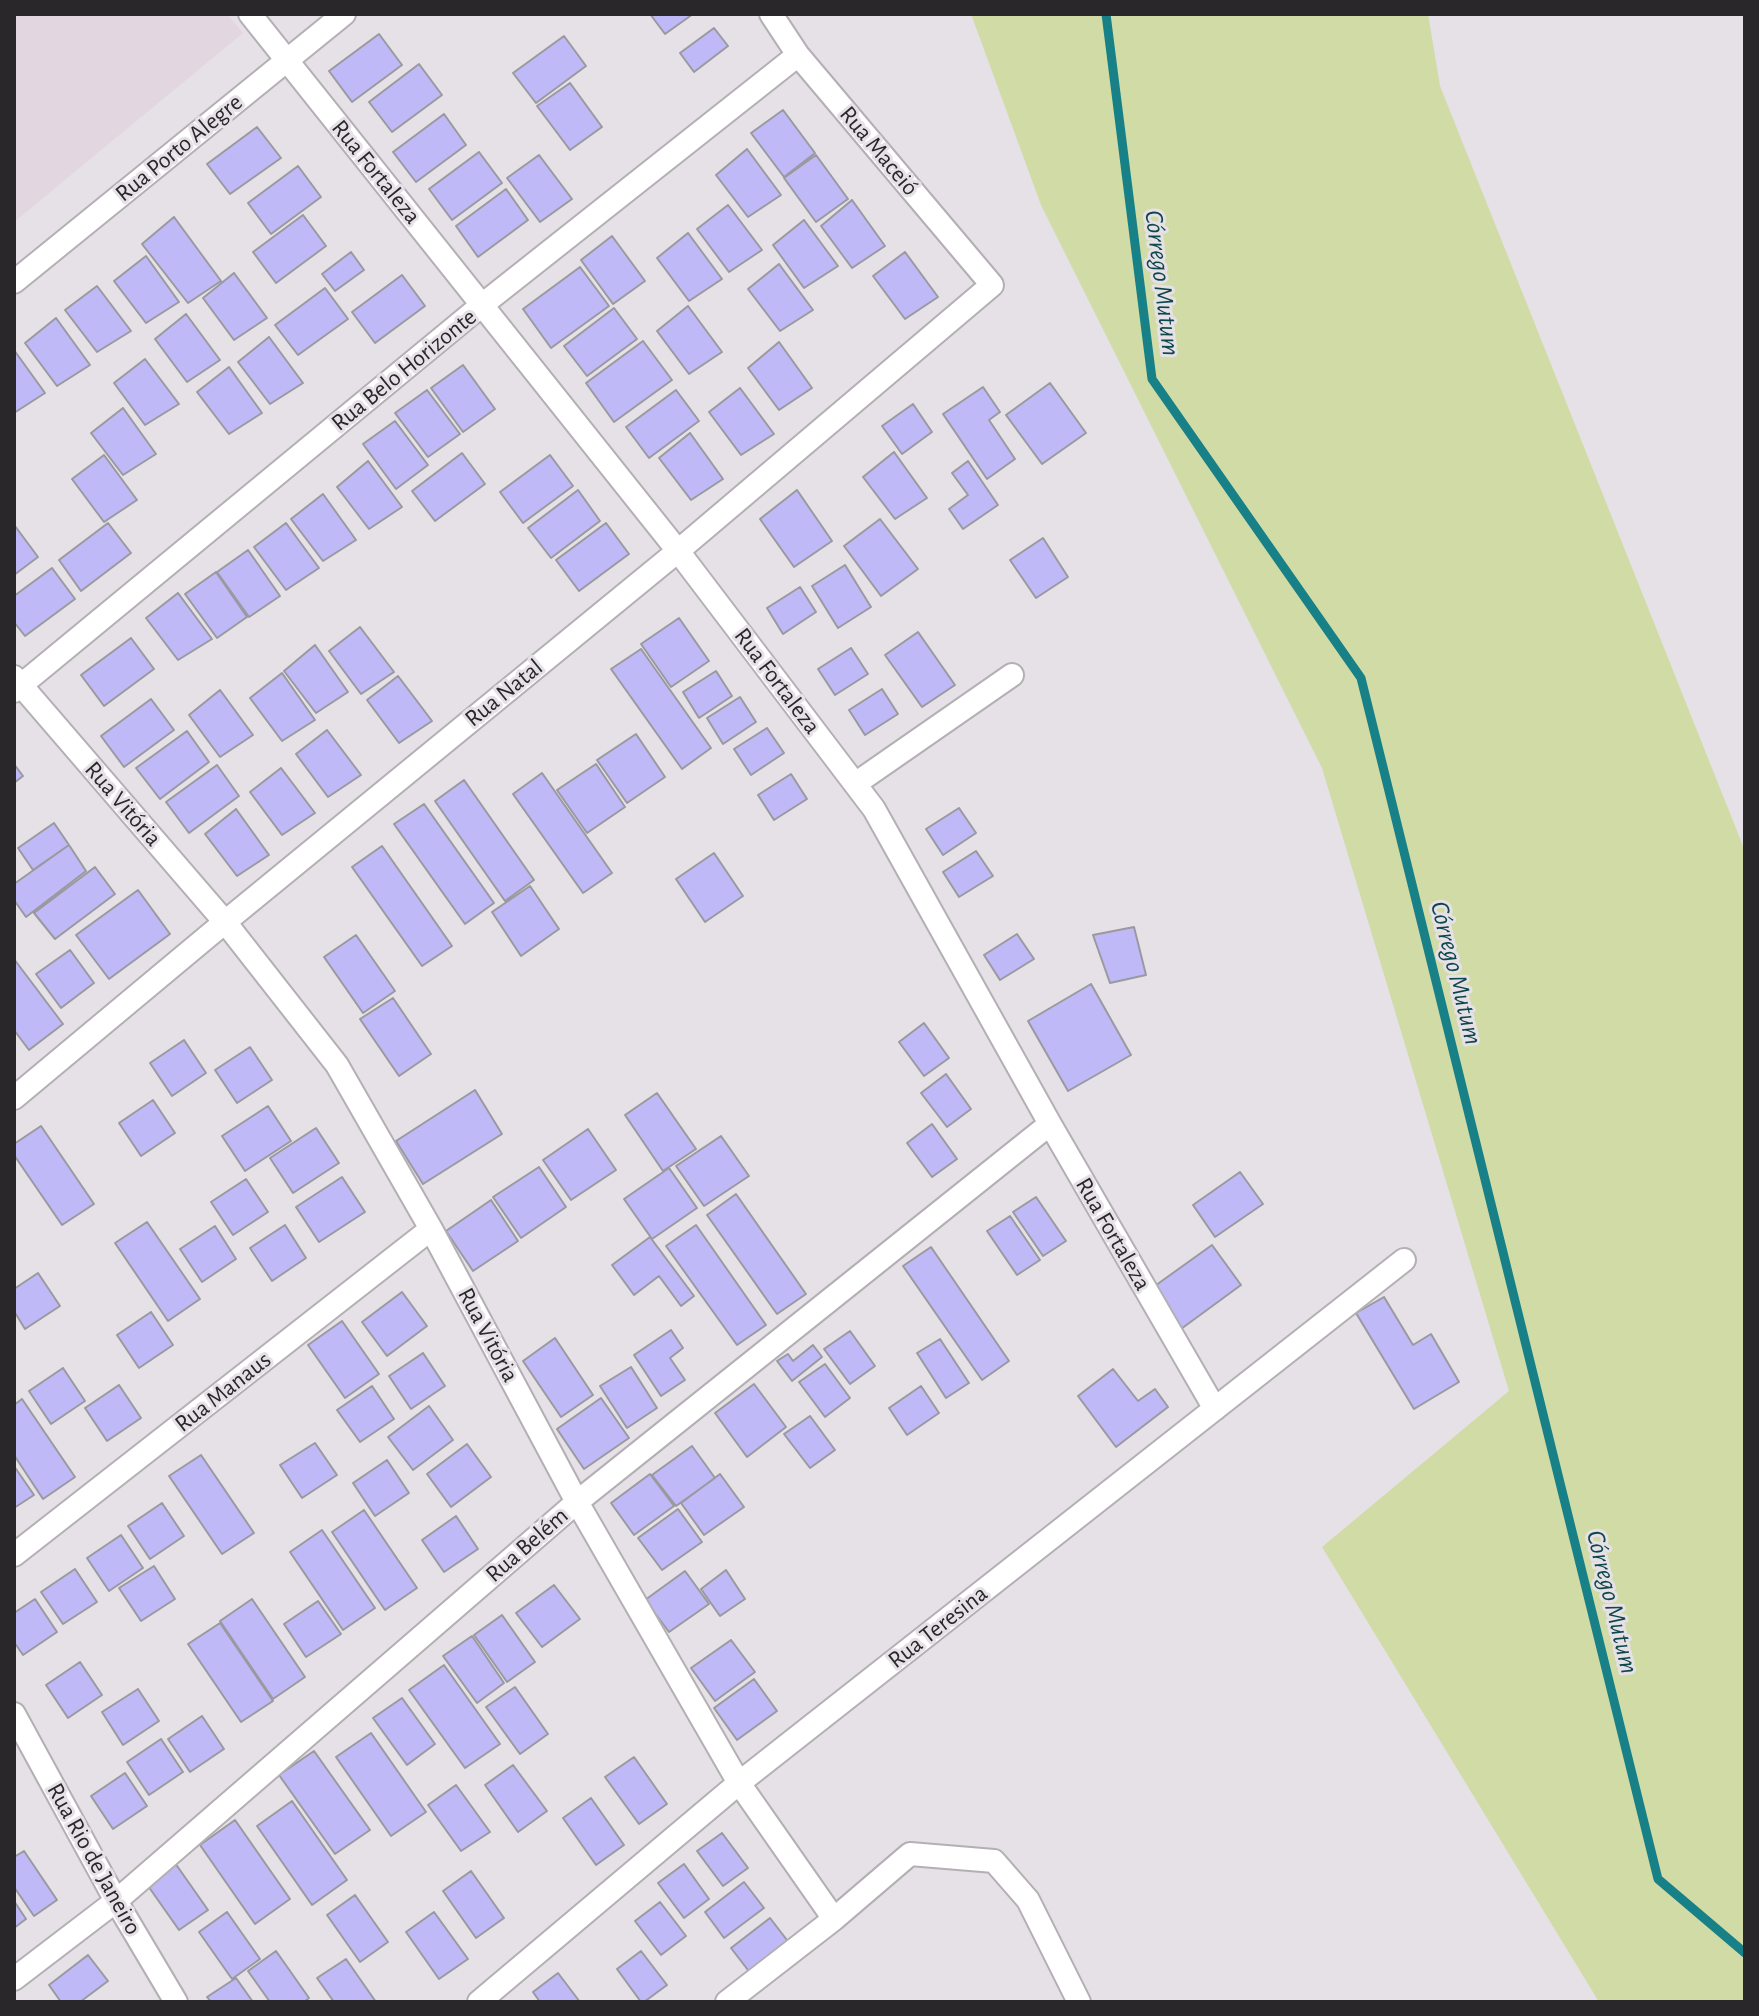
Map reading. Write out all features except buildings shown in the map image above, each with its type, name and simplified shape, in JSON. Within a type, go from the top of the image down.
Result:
[{"type":"street","name":"Rua Fortaleza","points":[[250,14],[678,551],[874,809],[1050,1124],[1215,1409]]},
{"type":"street","name":"Rua Porto Alegre","points":[[14,282],[344,14]]},
{"type":"street","name":"Rua Maceió","points":[[771,14],[798,55],[992,285]]},
{"type":"street","name":"Rua Belo Horizonte","points":[[16,684],[482,305],[798,55]]},
{"type":"street","name":"Rua Natal","points":[[14,1098],[678,551],[992,285]]},
{"type":"street","points":[[855,784],[1012,675]]},
{"type":"street","name":"Rua Vitória","points":[[16,684],[225,922],[337,1065],[431,1229],[577,1502],[739,1783],[834,1919]]},
{"type":"street","name":"Rua Belém","points":[[14,1979],[116,1901],[577,1502],[1050,1124]]},
{"type":"street","name":"Rua Manaus","points":[[14,1555],[431,1229]]},
{"type":"street","name":"Rua Teresina","points":[[479,2002],[739,1783],[1404,1260]]},
{"type":"street","name":"Rua Rio de Janeiro","points":[[14,1714],[116,1901],[176,2002]]},
{"type":"street","points":[[727,2002],[834,1919],[910,1854],[994,1861],[1028,1900],[1079,2002]]},
{"type":"shaded area","points":[[14,14],[227,14],[243,33],[14,222]]},
{"type":"green space","points":[[971,14],[1428,14],[1440,86],[1745,851],[1745,2002],[1599,2002],[1322,1547],[1509,1391],[1322,768],[1041,205]]},
{"type":"waterway","name":"Córrego Mutum","points":[[1106,14],[1152,379],[1361,678],[1658,1879],[1745,1953]]}]
